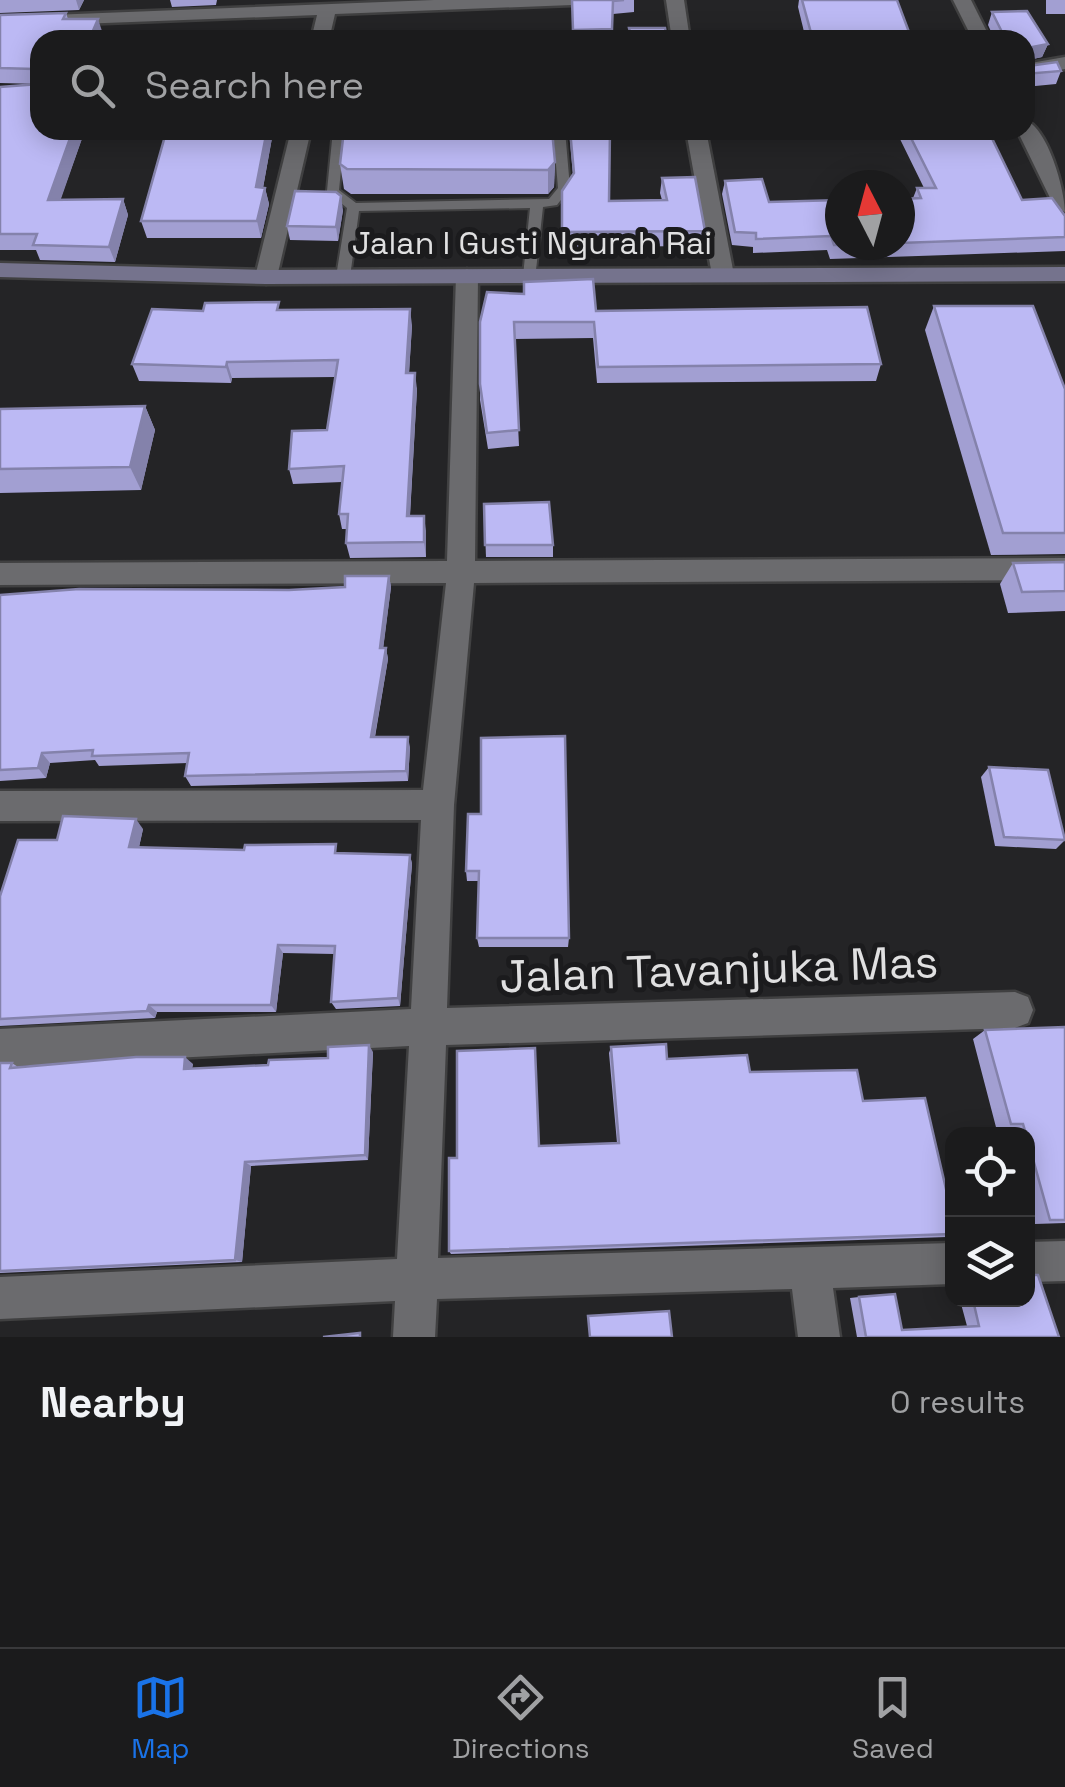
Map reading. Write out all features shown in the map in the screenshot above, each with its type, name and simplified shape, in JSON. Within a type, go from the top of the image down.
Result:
[{"type":"main road","name":"Jalan I Gusti Ngurah Rai","points":[[0,270],[266,277],[1065,274]]},
{"type":"street","points":[[0,22],[572,0]]},
{"type":"street","points":[[675,0],[680,30]]},
{"type":"street","points":[[962,0],[977,30]]},
{"type":"street","points":[[322,30],[327,10]]},
{"type":"street","points":[[1035,68],[1065,63]]},
{"type":"street","points":[[266,277],[299,140]]},
{"type":"street","points":[[698,140],[723,275]]},
{"type":"street","points":[[1032,140],[1065,206]]},
{"type":"street","points":[[414,1337],[438,805],[461,572],[467,276]]},
{"type":"street","points":[[0,574],[1065,569]]},
{"type":"street","points":[[1,810],[438,805]]},
{"type":"street","name":"Jalan Tavanjuka Mas","points":[[0,1048],[427,1027],[1015,1010]]},
{"type":"street","points":[[1035,1262],[1065,1261]]},
{"type":"street","points":[[0,1298],[418,1279],[945,1264]]},
{"type":"street","points":[[810,1269],[819,1337]]},
{"type":"lane","points":[[339,140],[334,191],[353,207],[554,202],[564,188],[560,140]]},
{"type":"lane","points":[[530,276],[537,204]]},
{"type":"lane","points":[[343,277],[353,207]]},
{"type":"building","points":[[572,0],[624,0],[613,1],[612,29],[573,30]]},
{"type":"building","points":[[802,0],[897,0],[908,30],[810,30]]},
{"type":"building","points":[[1027,11],[1048,44],[1035,46],[1035,30],[1001,30],[992,12]]},
{"type":"building","points":[[66,13],[63,19],[98,19],[93,30],[30,30],[30,69],[0,68],[0,15]]},
{"type":"building","points":[[629,28],[665,30],[630,30]]},
{"type":"building","points":[[1057,62],[1061,71],[1035,73],[1035,65]]},
{"type":"building","points":[[30,85],[30,140],[69,140],[48,200],[123,199],[109,247],[33,245],[37,234],[0,234],[0,87]]},
{"type":"building","points":[[164,140],[265,140],[256,187],[265,188],[257,221],[141,221]]},
{"type":"building","points":[[343,140],[553,140],[555,162],[548,170],[347,169],[340,164]]},
{"type":"building","points":[[571,140],[610,140],[609,201],[667,200],[662,178],[695,177],[705,231],[562,232],[562,191],[574,173]]},
{"type":"building","points":[[912,140],[993,140],[1022,200],[1052,198],[1065,216],[1065,237],[915,242],[915,198],[921,198],[917,188],[936,188]]},
{"type":"building","points":[[762,179],[769,202],[825,200],[825,236],[756,239],[756,233],[735,232],[725,181]]},
{"type":"building","points":[[295,191],[336,192],[341,196],[336,227],[287,226]]},
{"type":"building","points":[[593,279],[596,311],[867,307],[881,364],[598,367],[594,322],[514,322],[519,430],[487,433],[480,384],[480,322],[487,292],[524,294],[524,282]]},
{"type":"building","points":[[279,302],[277,310],[410,309],[406,373],[415,373],[407,516],[424,516],[424,542],[346,543],[348,514],[339,514],[344,466],[289,469],[292,431],[327,430],[338,360],[227,362],[226,367],[132,364],[152,309],[203,311],[205,303]]},
{"type":"building","points":[[934,306],[1033,306],[1065,389],[1065,533],[1003,533]]},
{"type":"building","points":[[145,406],[130,467],[0,469],[0,409]]},
{"type":"building","points":[[549,502],[553,545],[485,545],[484,504]]},
{"type":"building","points":[[1065,562],[1065,591],[1022,592],[1013,563]]},
{"type":"building","points":[[345,576],[389,576],[380,648],[386,648],[371,737],[408,737],[406,771],[185,776],[189,753],[92,756],[93,750],[42,753],[38,768],[0,770],[0,595],[79,589],[345,587]]},
{"type":"building","points":[[565,736],[569,938],[477,938],[479,871],[466,871],[468,814],[481,814],[481,738]]},
{"type":"building","points":[[989,767],[1048,770],[1065,840],[1004,837]]},
{"type":"building","points":[[63,816],[136,819],[129,847],[244,850],[245,845],[336,844],[335,853],[410,855],[398,998],[331,1002],[335,946],[278,945],[271,1005],[149,1005],[147,1011],[0,1019],[0,896],[18,840],[57,840]]},
{"type":"building","points":[[1065,1027],[1065,1220],[1050,1220],[1035,1166],[1035,1127],[1011,1124],[985,1030]]},
{"type":"building","points":[[666,1044],[667,1059],[747,1055],[750,1072],[857,1070],[863,1101],[925,1098],[945,1185],[945,1234],[449,1251],[449,1158],[457,1158],[457,1051],[535,1048],[539,1146],[619,1143],[611,1047]]},
{"type":"building","points":[[369,1045],[365,1155],[245,1162],[235,1260],[0,1271],[0,1063],[12,1063],[10,1068],[136,1057],[185,1057],[184,1069],[268,1065],[269,1060],[328,1058],[328,1047]]},
{"type":"building","points":[[1038,1275],[1059,1337],[866,1337],[859,1297],[895,1294],[902,1330],[979,1326],[975,1307],[1035,1307]]},
{"type":"building","points":[[669,1311],[672,1337],[590,1337],[588,1316]]},
{"type":"building","points":[[360,1333],[360,1337],[323,1337]]}]
